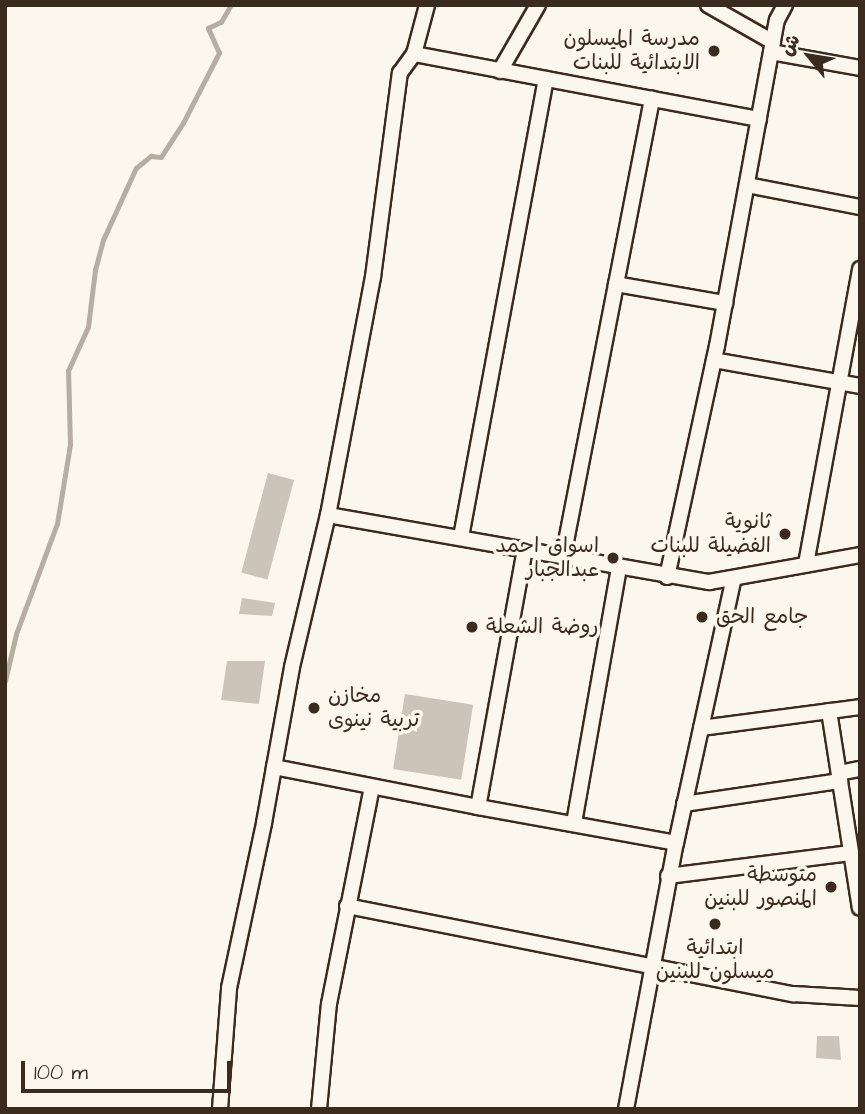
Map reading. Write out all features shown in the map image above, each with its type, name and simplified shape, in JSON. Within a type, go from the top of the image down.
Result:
[{"type":"street","points":[[220,1109],[229,988],[292,667],[328,514],[373,277],[400,73],[414,54],[427,5]]},
{"type":"street","points":[[500,71],[538,5]]},
{"type":"street","points":[[708,5],[772,47],[860,68]]},
{"type":"street","points":[[667,577],[714,360],[776,20],[785,5]]},
{"type":"street","points":[[414,54],[759,120]]},
{"type":"street","points":[[461,537],[546,79]]},
{"type":"street","points":[[563,557],[652,99]]},
{"type":"street","points":[[747,185],[860,207]]},
{"type":"street","points":[[806,564],[837,382],[854,323],[860,269]]},
{"type":"street","points":[[616,284],[725,303]]},
{"type":"street","points":[[714,360],[860,386]]},
{"type":"street","points":[[328,514],[667,577],[709,582],[806,564],[859,560]]},
{"type":"street","points":[[478,807],[525,549]]},
{"type":"street","points":[[574,823],[619,567]]},
{"type":"street","points":[[626,1109],[668,876],[734,578]]},
{"type":"street","points":[[701,728],[860,707]]},
{"type":"street","points":[[829,711],[839,777],[853,826],[851,853],[860,908]]},
{"type":"street","points":[[274,767],[676,843]]},
{"type":"street","points":[[684,804],[839,777],[860,769]]},
{"type":"street","points":[[319,1109],[329,1004],[372,787]]},
{"type":"street","points":[[668,876],[851,853]]},
{"type":"street","points":[[348,906],[793,994],[860,998]]},
{"type":"building","points":[[268,473],[294,480],[267,579],[241,572]]},
{"type":"building","points":[[242,598],[275,603],[272,616],[239,614]]},
{"type":"building","points":[[227,661],[265,661],[259,704],[221,700]]},
{"type":"building","points":[[405,694],[473,705],[461,780],[393,769]]},
{"type":"building","points":[[817,1036],[839,1036],[841,1060],[816,1058]]},
{"type":"waterway","points":[[5,681],[16,634],[57,524],[70,445],[68,371],[88,327],[95,270],[103,240],[136,168],[151,156],[161,157],[183,123],[219,53],[208,28],[221,22],[231,5]]},
{"type":"place","name":"مدرسة الميسلون الابتدائية للبنات","points":[[714,51]]},
{"type":"place","name":"ثانوية الفضيلة للبنات","points":[[785,534]]},
{"type":"place","name":"اسواق احمد عبدالجبار","points":[[613,558]]},
{"type":"place","name":"جامع الحق","points":[[702,617]]},
{"type":"place","name":"روضة الشعلة","points":[[472,627]]},
{"type":"place","name":"مخازن تربية نينوى","points":[[314,708]]},
{"type":"place","name":"متوسطة المنصور للبنين","points":[[831,887]]},
{"type":"place","name":"ابتدائية ميسلون للبنين","points":[[715,924]]}]
